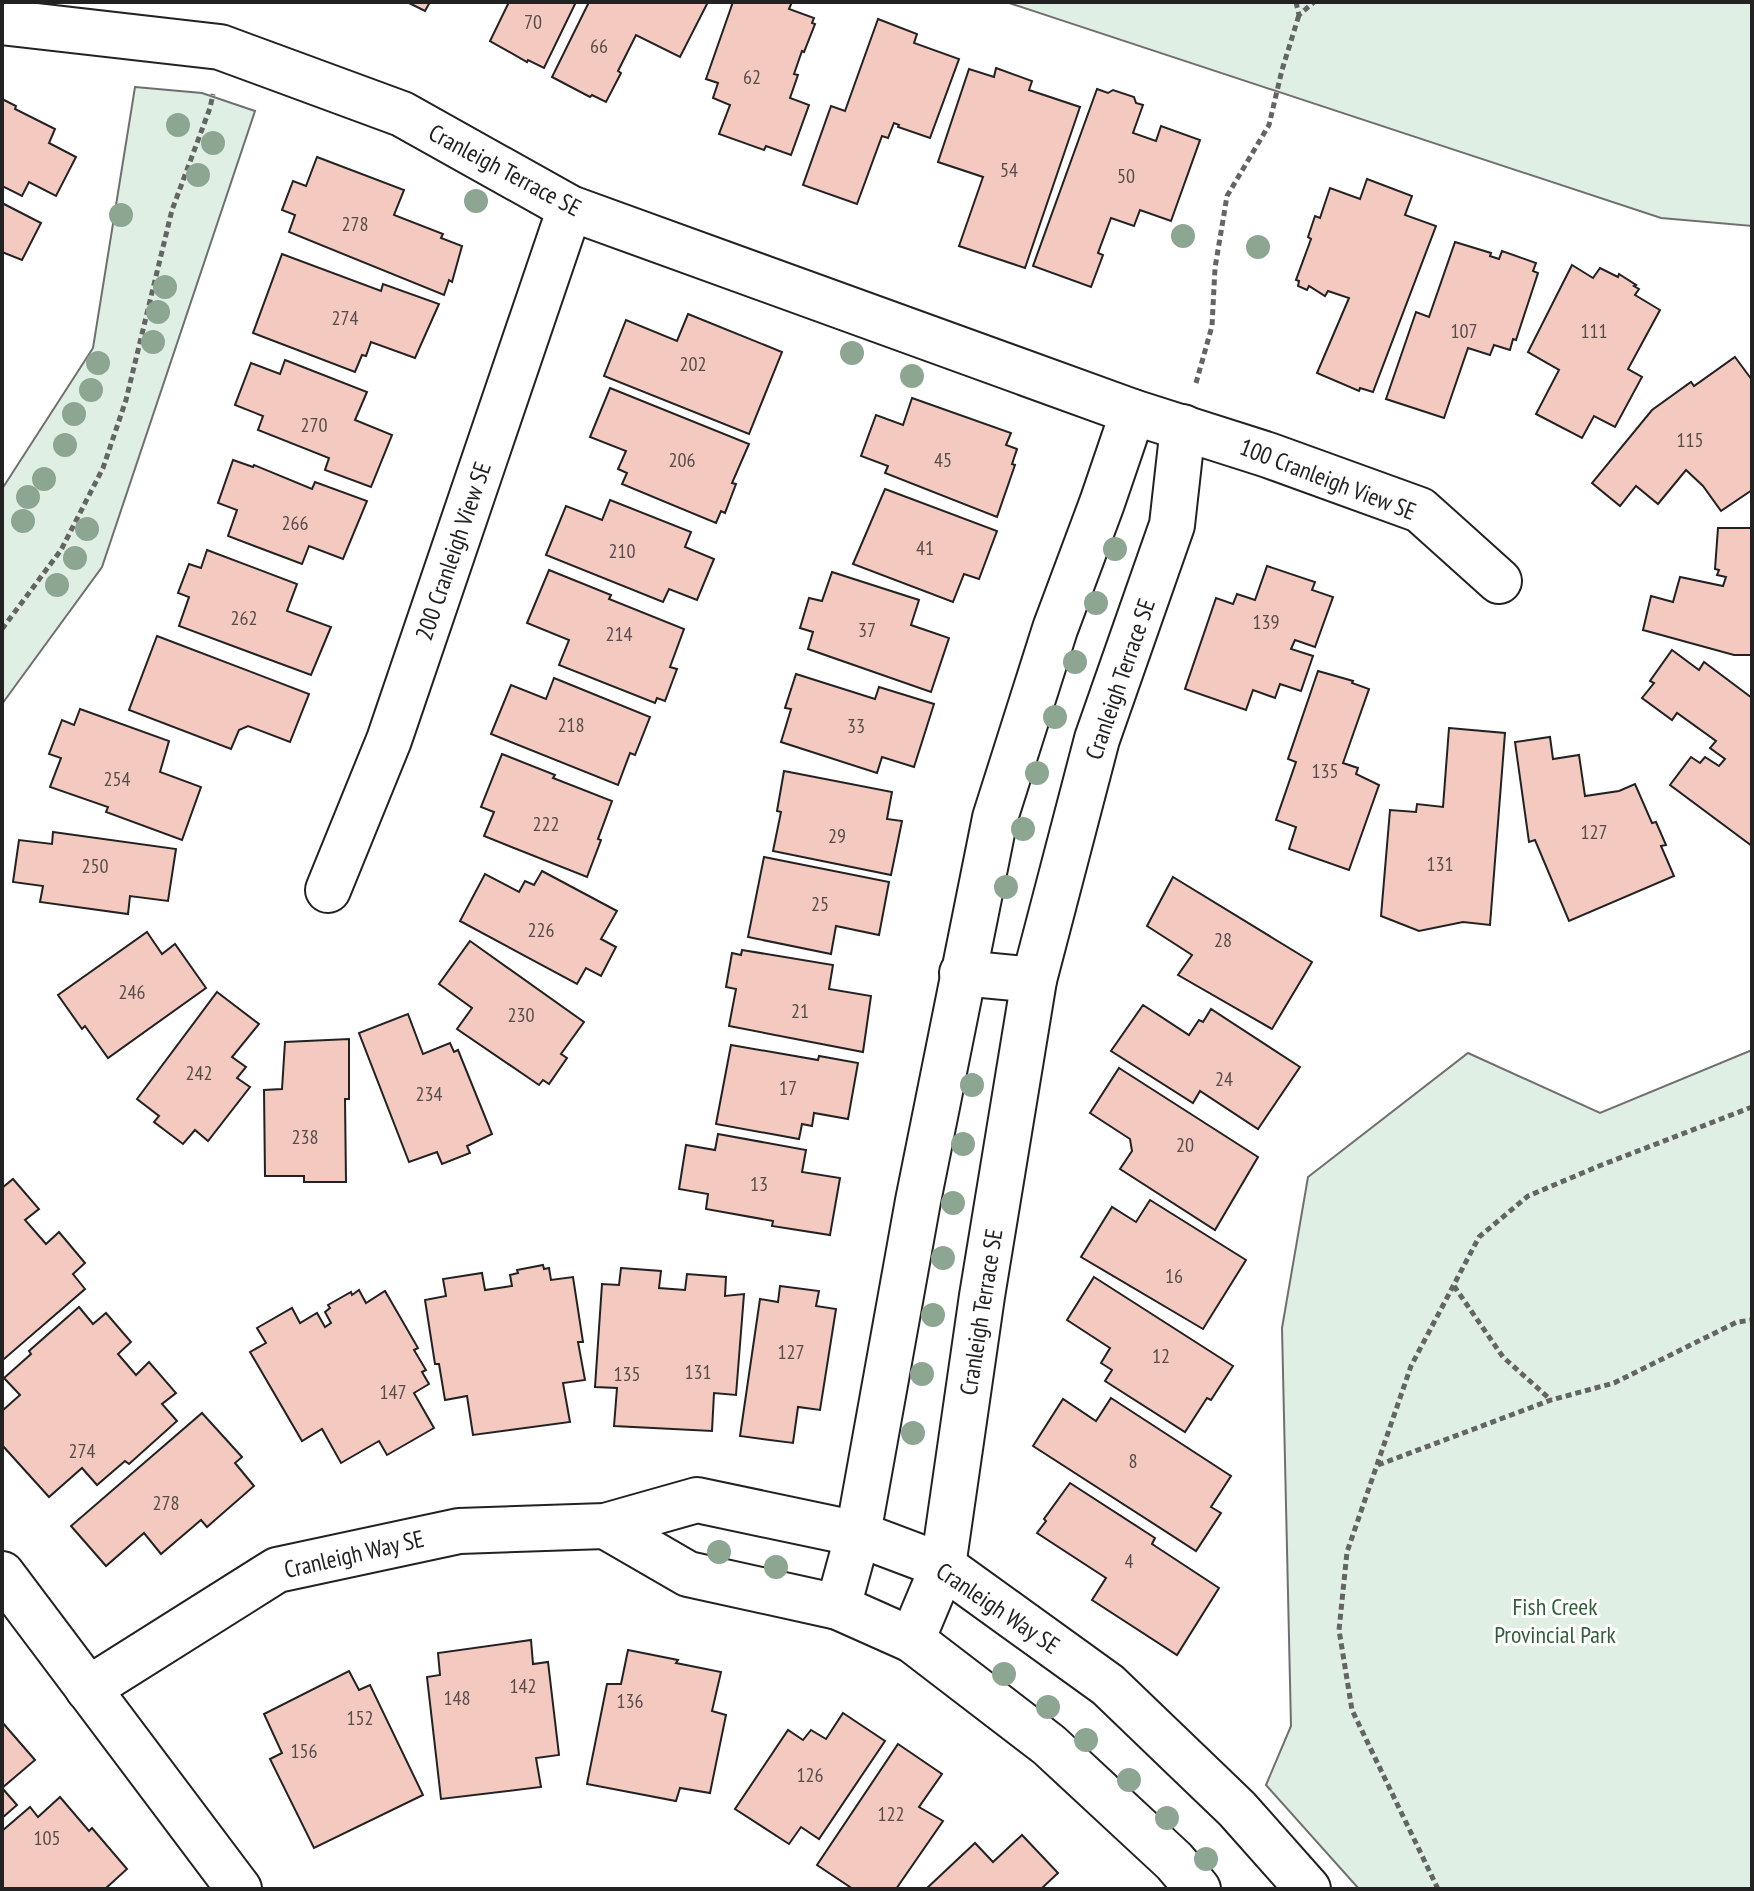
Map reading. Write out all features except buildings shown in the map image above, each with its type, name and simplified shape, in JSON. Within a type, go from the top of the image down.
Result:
[{"type":"street","name":"Cranleigh Terrace SE","points":[[2,22],[220,47],[402,114],[570,208],[1133,412],[1183,427],[1172,525],[1097,739],[1034,980],[980,1311],[943,1566],[912,1640]]},
{"type":"street","name":"200 Cranleigh View SE","points":[[328,890],[389,740],[570,208]]},
{"type":"street","points":[[838,1607],[858,1534],[962,973],[995,818],[1055,629],[1133,412]]},
{"type":"street","name":"100 Cranleigh View SE","points":[[1183,427],[1420,510],[1499,581]]},
{"type":"street","points":[[962,973],[1034,980]]},
{"type":"street","name":"Cranleigh Way SE","points":[[88,1689],[277,1570],[459,1531],[605,1526],[697,1500],[858,1534],[943,1566],[1108,1685],[1237,1809],[1308,1889]]},
{"type":"street","points":[[605,1526],[688,1574],[838,1607],[912,1640],[1049,1745],[1174,1861],[1198,1889]]},
{"type":"street","points":[[2,1574],[239,1889]]},
{"type":"path","points":[[1183,427],[1212,326],[1215,268],[1227,196],[1269,125],[1299,15],[1296,2]]},
{"type":"path","points":[[1299,15],[1314,2]]},
{"type":"path","points":[[2,629],[61,550],[103,468],[126,400],[172,210],[210,108],[220,47]]},
{"type":"path","points":[[1438,1889],[1352,1710],[1339,1630],[1347,1552],[1411,1366],[1479,1237],[1528,1196],[1752,1107]]},
{"type":"path","points":[[1454,1285],[1503,1357],[1551,1400]]},
{"type":"path","points":[[1378,1465],[1551,1400],[1614,1383],[1737,1322],[1752,1320]]},
{"type":"green space","points":[[1006,2],[1752,2],[1752,226],[1661,218]]},
{"type":"green space","points":[[135,87],[202,93],[255,111],[102,567],[2,704],[2,489],[93,348]]},
{"type":"green space","name":"Fish Creek Provincial Park","points":[[1752,1050],[1752,1889],[1359,1889],[1266,1785],[1291,1726],[1282,1328],[1308,1177],[1468,1053],[1600,1113]]}]
